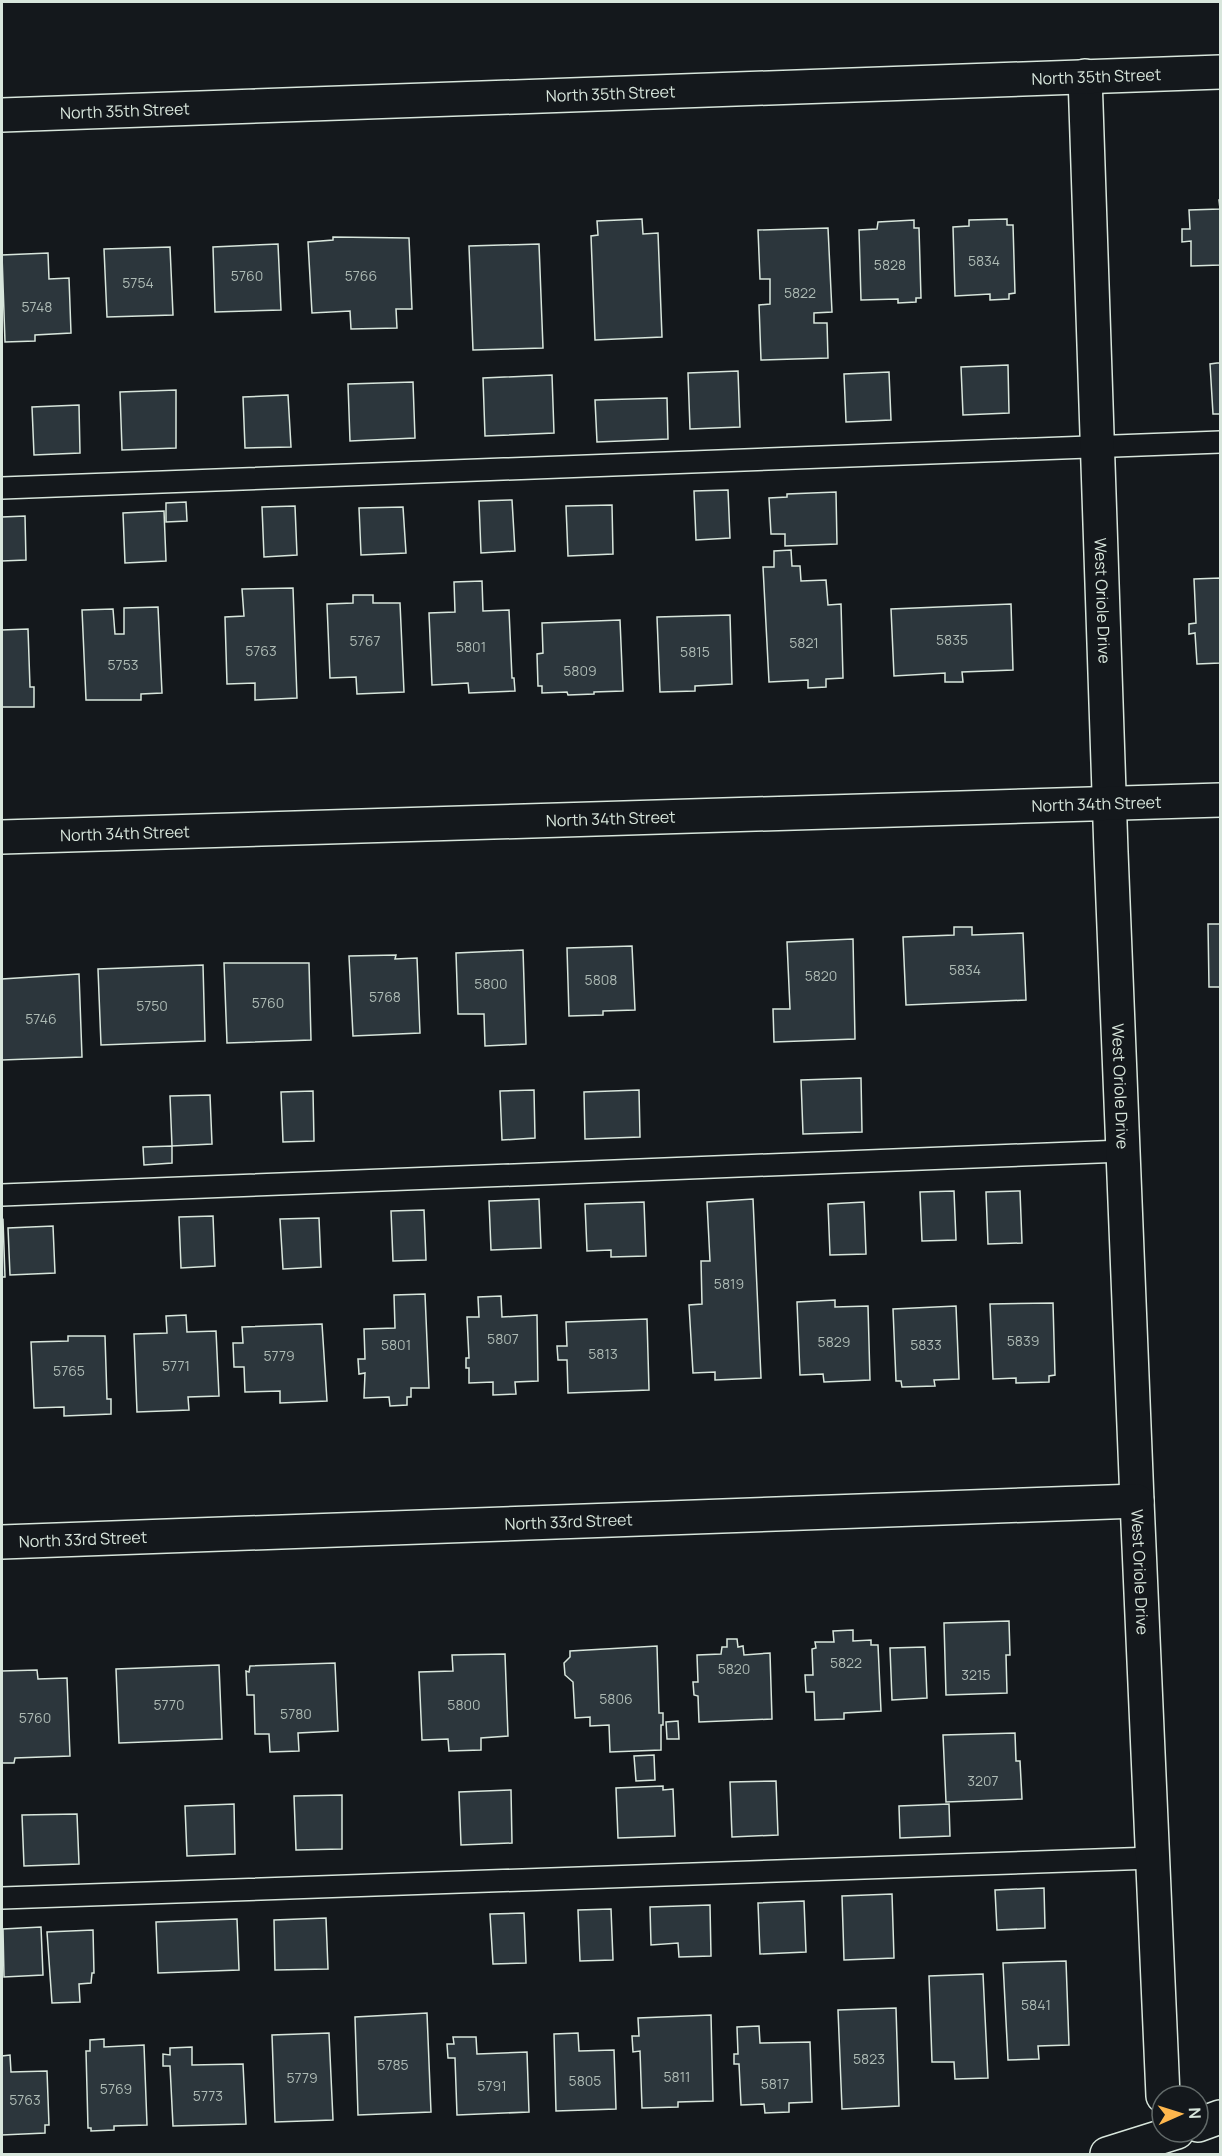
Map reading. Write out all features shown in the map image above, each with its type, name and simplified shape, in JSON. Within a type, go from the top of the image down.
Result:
[{"type":"street","name":"North 35th Street","points":[[2,115],[1221,72]]},
{"type":"street","name":"West Oriole Drive","points":[[1085,76],[1109,804],[1162,2084]]},
{"type":"street","name":"North 34th Street","points":[[2,837],[1221,800]]},
{"type":"street","name":"North 33rd Street","points":[[2,1542],[1137,1501]]},
{"type":"street","points":[[1107,2154],[1150,2143]]},
{"type":"lane","points":[[2,489],[1221,442]]},
{"type":"lane","points":[[2,1195],[1123,1151]]},
{"type":"lane","points":[[2,1898],[1153,1858]]},
{"type":"building","points":[[1220,209],[1220,265],[1191,266],[1191,241],[1182,242],[1182,229],[1190,229],[1189,210]]},
{"type":"building","points":[[642,219],[643,234],[658,233],[662,337],[595,340],[591,236],[598,235],[597,221]]},
{"type":"building","points":[[1007,219],[1007,225],[1013,225],[1015,293],[1009,294],[1009,299],[990,300],[990,294],[955,296],[953,227],[969,226],[969,220]]},
{"type":"building","points":[[914,220],[914,228],[919,228],[921,298],[916,298],[916,302],[898,303],[898,299],[861,300],[859,230],[877,229],[878,222]]},
{"type":"building","points":[[828,228],[832,312],[814,313],[814,323],[827,323],[828,358],[761,360],[759,305],[770,304],[770,279],[760,279],[758,230]]},
{"type":"building","points":[[333,237],[409,238],[412,309],[396,309],[397,328],[351,329],[350,311],[312,313],[308,242],[333,240]]},
{"type":"building","points":[[278,244],[281,310],[215,312],[213,247]]},
{"type":"building","points":[[539,244],[543,348],[473,350],[469,246]]},
{"type":"building","points":[[170,247],[173,315],[107,317],[104,249]]},
{"type":"building","points":[[48,253],[49,279],[69,278],[71,333],[35,335],[35,341],[5,342],[2,255]]},
{"type":"building","points":[[1220,363],[1220,414],[1213,414],[1210,364]]},
{"type":"building","points":[[1008,365],[1009,413],[963,415],[961,367]]},
{"type":"building","points":[[738,371],[740,427],[690,429],[688,373]]},
{"type":"building","points":[[889,372],[891,420],[846,422],[844,374]]},
{"type":"building","points":[[552,375],[554,433],[485,436],[483,378]]},
{"type":"building","points":[[413,382],[415,438],[350,441],[348,384]]},
{"type":"building","points":[[176,390],[176,448],[122,450],[120,392]]},
{"type":"building","points":[[288,395],[291,447],[245,448],[243,397]]},
{"type":"building","points":[[667,398],[668,439],[597,442],[595,400]]},
{"type":"building","points":[[79,405],[80,453],[34,455],[32,407]]},
{"type":"building","points":[[728,490],[730,538],[696,540],[694,491]]},
{"type":"building","points":[[836,492],[837,544],[785,546],[785,534],[771,534],[769,498],[787,497],[787,494]]},
{"type":"building","points":[[512,500],[515,551],[481,553],[479,501]]},
{"type":"building","points":[[186,502],[187,521],[166,522],[166,503]]},
{"type":"building","points":[[612,505],[613,554],[568,556],[566,506]]},
{"type":"building","points":[[295,506],[297,555],[264,557],[262,507]]},
{"type":"building","points":[[403,507],[406,553],[361,555],[359,508]]},
{"type":"building","points":[[164,511],[166,561],[125,563],[123,513]]},
{"type":"building","points":[[25,516],[26,560],[2,561],[2,517]]},
{"type":"building","points":[[791,550],[792,566],[800,566],[801,581],[826,580],[828,605],[841,604],[843,678],[826,679],[826,687],[808,688],[808,680],[769,682],[763,567],[774,567],[774,551]]},
{"type":"building","points":[[1220,578],[1220,663],[1197,664],[1195,633],[1189,634],[1189,624],[1196,623],[1194,579]]},
{"type":"building","points":[[482,581],[483,611],[509,610],[512,678],[514,678],[515,691],[469,693],[468,683],[432,685],[429,613],[455,612],[454,582]]},
{"type":"building","points":[[293,588],[297,698],[255,700],[255,683],[227,684],[225,617],[244,616],[242,589]]},
{"type":"building","points":[[353,595],[373,595],[373,603],[400,603],[404,692],[357,694],[356,677],[330,678],[327,604],[353,603]]},
{"type":"building","points":[[1011,604],[1013,670],[962,672],[963,682],[945,682],[945,673],[894,676],[891,609]]},
{"type":"building","points":[[158,607],[162,693],[141,694],[141,700],[86,700],[82,610],[113,609],[115,634],[124,634],[124,608]]},
{"type":"building","points":[[730,615],[732,684],[695,686],[695,691],[660,692],[657,617]]},
{"type":"building","points":[[620,620],[623,691],[568,695],[567,692],[542,693],[542,686],[538,686],[537,654],[543,653],[542,623]]},
{"type":"building","points":[[28,629],[30,687],[34,687],[34,707],[2,707],[2,630]]},
{"type":"building","points":[[1208,924],[1220,924],[1220,987],[1209,987]]},
{"type":"building","points":[[954,927],[972,927],[972,935],[1023,933],[1026,1000],[906,1005],[903,937],[954,935]]},
{"type":"building","points":[[853,939],[855,1039],[774,1042],[773,1009],[790,1009],[787,942]]},
{"type":"building","points":[[632,946],[635,1010],[603,1011],[603,1015],[569,1016],[567,948]]},
{"type":"building","points":[[523,950],[526,1044],[485,1046],[484,1014],[458,1014],[456,953]]},
{"type":"building","points":[[396,955],[395,959],[417,958],[420,1033],[353,1036],[349,956]]},
{"type":"building","points":[[224,963],[309,963],[311,1040],[227,1043]]},
{"type":"building","points":[[203,965],[205,1041],[101,1045],[98,969]]},
{"type":"building","points":[[79,974],[82,1057],[2,1060],[2,979]]},
{"type":"building","points":[[861,1078],[862,1132],[803,1134],[801,1080]]},
{"type":"building","points":[[534,1090],[535,1138],[502,1140],[500,1091]]},
{"type":"building","points":[[639,1090],[640,1137],[585,1139],[584,1092]]},
{"type":"building","points":[[313,1091],[314,1141],[283,1142],[281,1092]]},
{"type":"building","points":[[210,1095],[212,1144],[172,1146],[170,1096]]},
{"type":"building","points":[[172,1146],[172,1163],[144,1165],[143,1147]]},
{"type":"building","points":[[954,1191],[956,1240],[922,1241],[920,1192]]},
{"type":"building","points":[[1020,1191],[1022,1243],[988,1244],[986,1192]]},
{"type":"building","points":[[539,1199],[541,1248],[491,1250],[489,1201]]},
{"type":"building","points":[[753,1199],[761,1378],[715,1380],[715,1372],[693,1373],[689,1305],[702,1304],[701,1261],[710,1261],[707,1202]]},
{"type":"building","points":[[644,1202],[646,1256],[611,1257],[611,1250],[587,1251],[585,1204]]},
{"type":"building","points":[[864,1202],[866,1254],[830,1255],[828,1204]]},
{"type":"building","points":[[424,1210],[426,1260],[393,1261],[391,1211]]},
{"type":"building","points":[[213,1216],[215,1266],[181,1268],[179,1217]]},
{"type":"building","points":[[319,1218],[321,1267],[283,1269],[280,1219]]},
{"type":"building","points":[[3,1220],[5,1277],[2,1277]]},
{"type":"building","points":[[53,1226],[55,1273],[10,1275],[8,1228]]},
{"type":"building","points":[[425,1294],[429,1388],[411,1388],[411,1397],[407,1397],[407,1405],[390,1406],[389,1397],[364,1398],[365,1373],[359,1374],[358,1359],[365,1359],[364,1329],[395,1328],[394,1295]]},
{"type":"building","points":[[501,1296],[502,1317],[537,1315],[538,1381],[515,1382],[516,1394],[493,1395],[493,1382],[469,1383],[469,1368],[466,1368],[466,1358],[469,1358],[467,1317],[479,1317],[478,1297]]},
{"type":"building","points":[[835,1300],[835,1307],[868,1306],[870,1380],[824,1382],[823,1374],[800,1375],[797,1302]]},
{"type":"building","points":[[1053,1303],[1055,1375],[1049,1376],[1049,1382],[1016,1383],[1016,1378],[993,1379],[990,1304]]},
{"type":"building","points":[[956,1306],[959,1379],[934,1380],[935,1386],[902,1387],[901,1381],[896,1381],[893,1309]]},
{"type":"building","points":[[186,1315],[187,1332],[216,1331],[219,1396],[188,1397],[189,1410],[137,1412],[134,1334],[167,1333],[166,1316]]},
{"type":"building","points":[[647,1319],[649,1390],[568,1393],[567,1360],[558,1360],[557,1346],[567,1346],[566,1322]]},
{"type":"building","points":[[322,1324],[327,1401],[280,1403],[280,1391],[245,1392],[244,1367],[234,1367],[233,1343],[243,1343],[242,1327]]},
{"type":"building","points":[[68,1336],[105,1336],[107,1399],[111,1399],[111,1414],[64,1416],[64,1407],[34,1408],[31,1342],[68,1341]]},
{"type":"building","points":[[1009,1621],[1010,1655],[1006,1655],[1007,1693],[946,1695],[944,1623]]},
{"type":"building","points":[[853,1630],[853,1641],[871,1640],[871,1645],[878,1645],[881,1711],[844,1713],[844,1719],[815,1720],[814,1692],[806,1692],[805,1675],[813,1675],[812,1649],[816,1648],[815,1642],[834,1642],[833,1631]]},
{"type":"building","points":[[727,1639],[737,1639],[738,1647],[743,1646],[744,1655],[770,1653],[772,1719],[699,1722],[698,1696],[694,1695],[693,1682],[698,1682],[697,1655],[721,1654],[722,1647],[727,1647]]},
{"type":"building","points":[[657,1646],[659,1713],[663,1713],[661,1750],[610,1752],[609,1725],[590,1726],[590,1717],[575,1718],[573,1682],[565,1675],[564,1663],[570,1657],[570,1651]]},
{"type":"building","points":[[925,1647],[927,1698],[892,1700],[890,1648]]},
{"type":"building","points":[[505,1654],[508,1736],[481,1738],[481,1750],[449,1751],[448,1739],[422,1740],[419,1672],[453,1671],[452,1655]]},
{"type":"building","points":[[335,1663],[338,1731],[298,1733],[299,1751],[270,1752],[269,1734],[255,1734],[254,1695],[247,1695],[246,1671],[249,1672],[250,1666]]},
{"type":"building","points":[[219,1665],[222,1739],[119,1743],[116,1669]]},
{"type":"building","points":[[37,1670],[38,1679],[67,1678],[70,1756],[15,1758],[14,1763],[2,1763],[2,1671]]},
{"type":"building","points":[[678,1721],[679,1739],[667,1739],[666,1722]]},
{"type":"building","points":[[1015,1733],[1016,1761],[1020,1761],[1022,1799],[946,1802],[943,1735]]},
{"type":"building","points":[[654,1755],[655,1780],[636,1781],[634,1756]]},
{"type":"building","points":[[776,1781],[778,1835],[732,1837],[730,1782]]},
{"type":"building","points":[[663,1786],[663,1790],[673,1789],[675,1836],[618,1838],[616,1788]]},
{"type":"building","points":[[511,1790],[512,1843],[461,1845],[459,1792]]},
{"type":"building","points":[[342,1795],[342,1849],[296,1850],[294,1796]]},
{"type":"building","points":[[234,1804],[235,1854],[187,1856],[185,1806]]},
{"type":"building","points":[[949,1804],[950,1836],[900,1838],[899,1806]]},
{"type":"building","points":[[77,1814],[79,1864],[24,1866],[22,1815]]},
{"type":"building","points":[[1044,1888],[1045,1928],[997,1930],[995,1890]]},
{"type":"building","points":[[892,1894],[894,1958],[844,1960],[842,1896]]},
{"type":"building","points":[[804,1901],[806,1952],[760,1954],[758,1903]]},
{"type":"building","points":[[710,1905],[711,1956],[679,1957],[678,1943],[651,1945],[650,1907]]},
{"type":"building","points":[[611,1909],[613,1960],[580,1961],[578,1910]]},
{"type":"building","points":[[524,1913],[526,1963],[493,1964],[490,1914]]},
{"type":"building","points":[[326,1918],[328,1969],[275,1970],[274,1920]]},
{"type":"building","points":[[237,1919],[239,1970],[158,1973],[156,1922]]},
{"type":"building","points":[[41,1927],[43,1975],[4,1977],[3,1929]]},
{"type":"building","points":[[93,1930],[94,1973],[92,1973],[91,1983],[79,1984],[80,2002],[52,2003],[47,1932]]},
{"type":"building","points":[[1066,1961],[1069,2045],[1038,2046],[1039,2059],[1008,2060],[1003,1963]]},
{"type":"building","points":[[983,1974],[988,2078],[955,2079],[954,2062],[932,2062],[929,1976]]},
{"type":"building","points":[[896,2008],[899,2106],[842,2109],[838,2010]]},
{"type":"building","points":[[427,2013],[431,2112],[358,2115],[355,2017]]},
{"type":"building","points":[[711,2015],[713,2101],[678,2102],[678,2107],[642,2108],[640,2051],[633,2052],[632,2036],[639,2036],[638,2018]]},
{"type":"building","points":[[759,2026],[760,2043],[810,2042],[812,2102],[789,2103],[789,2112],[765,2113],[764,2104],[741,2105],[739,2064],[734,2064],[734,2054],[738,2054],[737,2027]]},
{"type":"building","points":[[329,2033],[333,2120],[275,2122],[272,2035]]},
{"type":"building","points":[[578,2033],[579,2051],[614,2050],[616,2109],[556,2111],[554,2034]]},
{"type":"building","points":[[453,2037],[476,2037],[477,2054],[527,2052],[529,2112],[457,2115],[455,2058],[448,2058],[447,2044],[454,2044]]},
{"type":"building","points":[[104,2039],[104,2047],[144,2045],[147,2125],[114,2126],[114,2130],[91,2131],[91,2128],[88,2128],[86,2051],[90,2051],[90,2040]]},
{"type":"building","points":[[192,2047],[192,2065],[243,2064],[246,2124],[173,2126],[170,2066],[163,2066],[163,2054],[170,2055],[170,2048]]},
{"type":"building","points":[[10,2055],[11,2072],[47,2071],[49,2125],[45,2125],[45,2133],[2,2135],[2,2056]]}]
